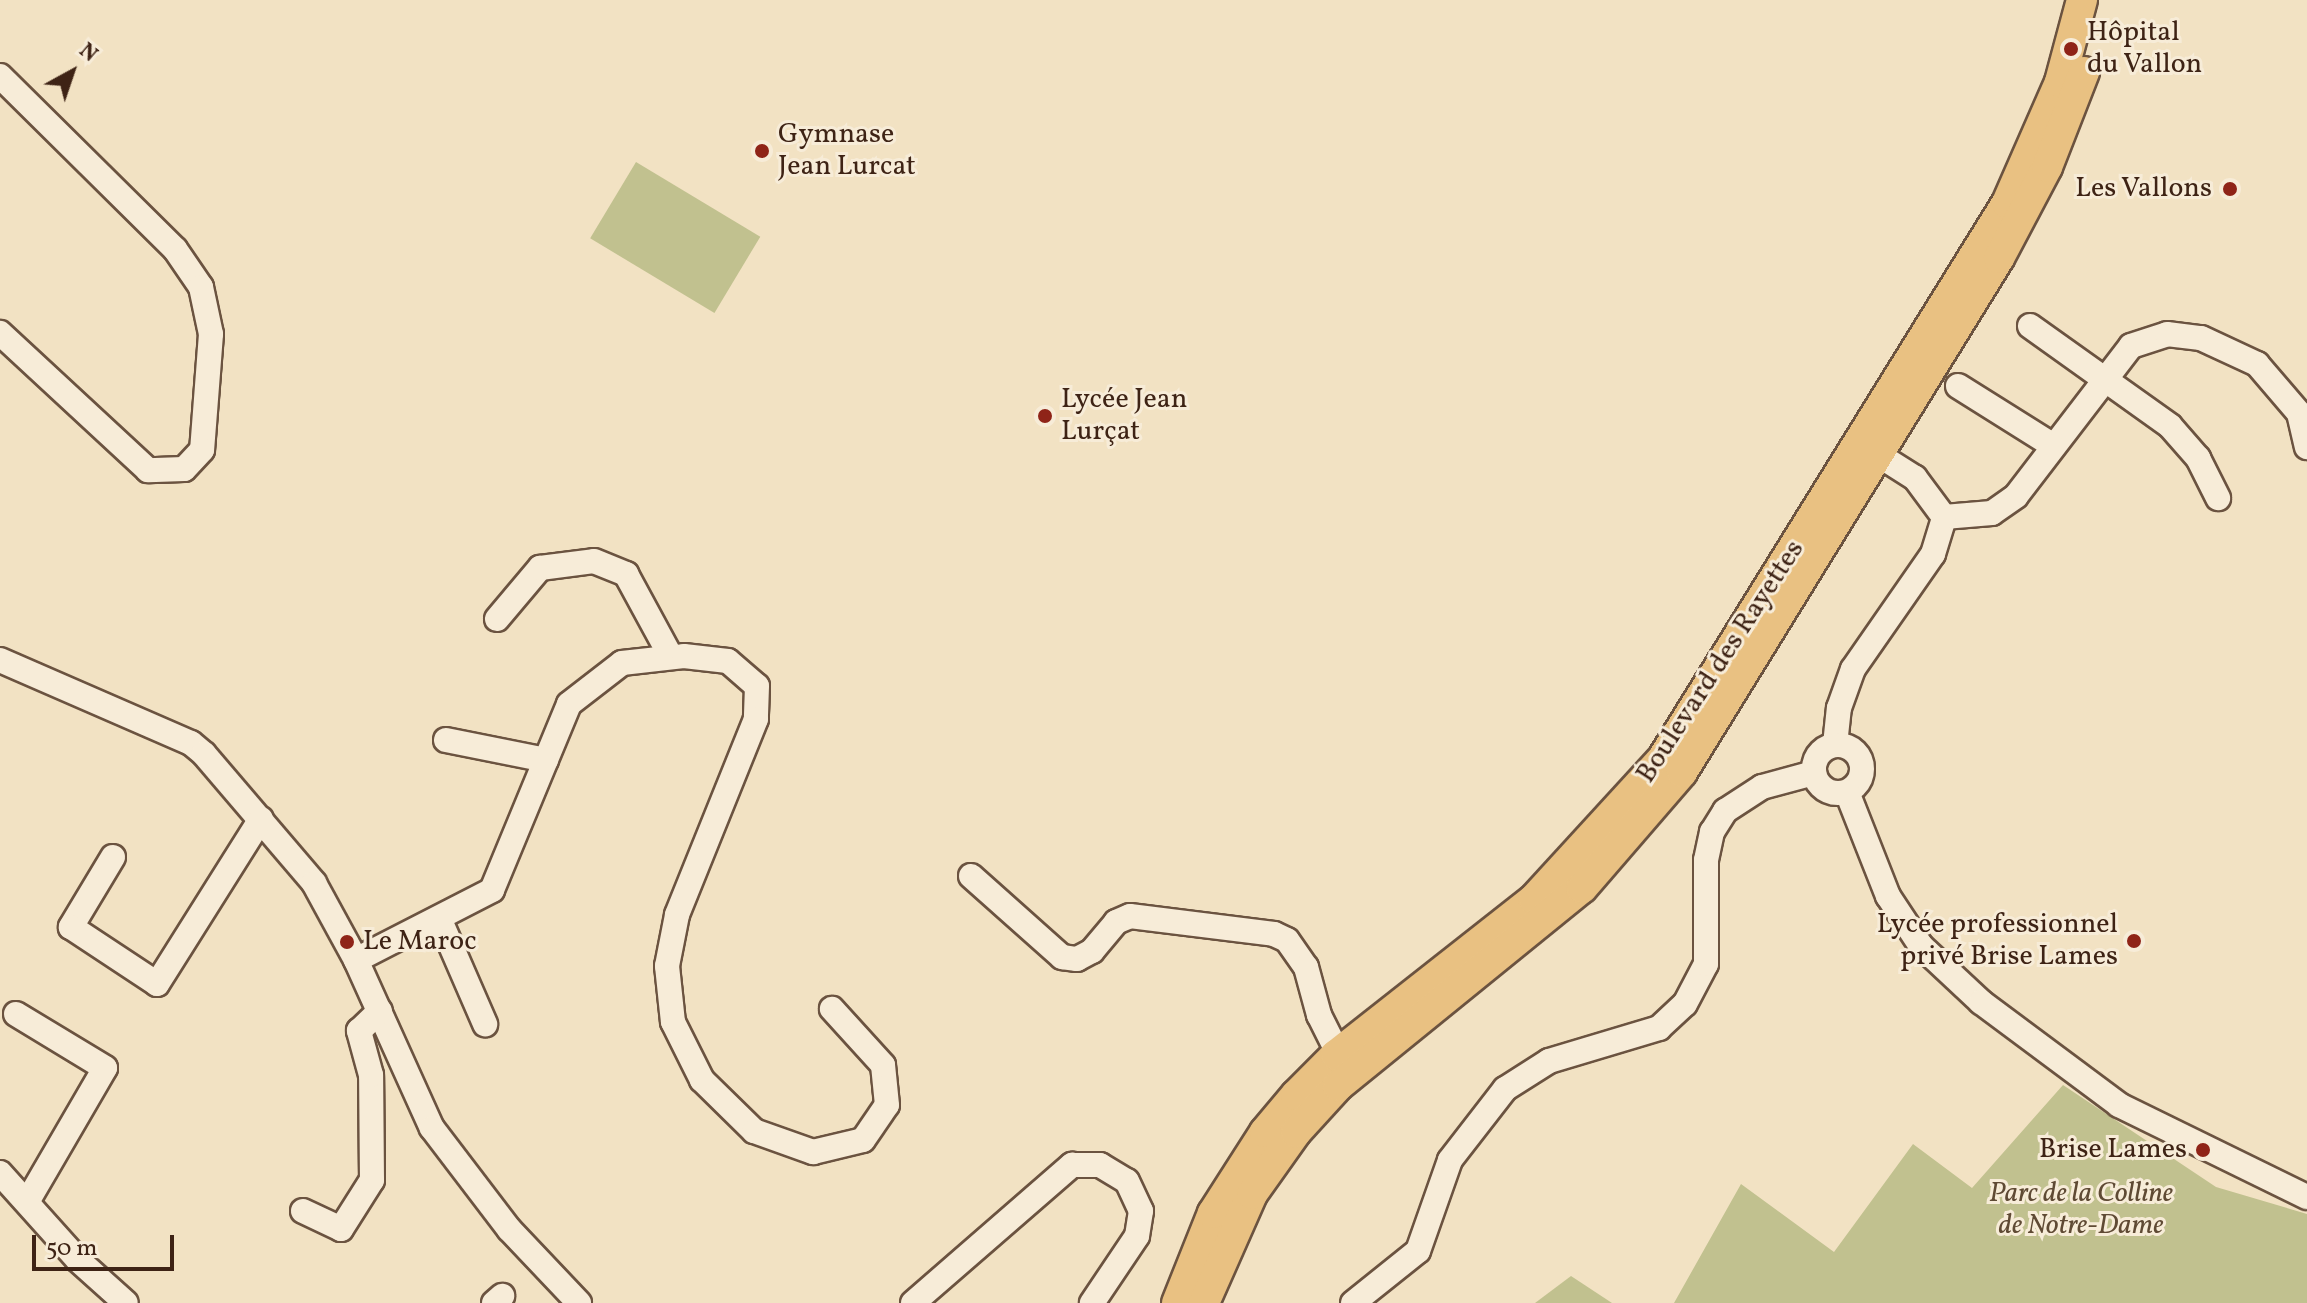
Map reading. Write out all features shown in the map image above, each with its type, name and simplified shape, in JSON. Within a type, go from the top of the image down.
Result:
[{"type":"main road","name":"Boulevard des Rayettes","points":[[1870,449],[2007,203],[2060,82],[2082,0]]},
{"type":"main road","name":"Boulevard des Rayettes","points":[[1177,1303],[1213,1213],[1265,1132],[1534,899],[1641,787],[1870,449],[2029,206],[2082,78],[2100,0]]},
{"type":"main road","name":"Boulevard des Rayettes","points":[[1204,1303],[1252,1194],[1344,1066]]},
{"type":"street","points":[[0,76],[175,249],[201,287],[211,334],[202,450],[184,469],[148,470],[0,333]]},
{"type":"street","points":[[2030,326],[2170,426],[2198,458],[2218,498]]},
{"type":"street","points":[[1944,517],[1992,513],[2027,485],[2052,445],[2103,377],[2131,346],[2167,334],[2201,338],[2257,364],[2279,385],[2299,413],[2307,447]]},
{"type":"street","points":[[1958,386],[2052,445]]},
{"type":"street","points":[[1870,449],[1915,478],[1944,517]]},
{"type":"street","points":[[1835,745],[1839,708],[1853,669],[1933,554],[1944,517]]},
{"type":"street","points":[[497,619],[540,568],[594,561],[626,574],[671,657]]},
{"type":"street","points":[[356,960],[492,890],[569,704],[622,663],[671,657],[728,661],[757,686],[756,719],[677,915],[667,966],[673,1022],[702,1080],[754,1131],[813,1152],[863,1140],[887,1105],[883,1065],[832,1009]]},
{"type":"street","points":[[0,660],[191,743],[261,819],[314,883],[356,960],[432,1128],[509,1229],[579,1303]]},
{"type":"street","points":[[446,740],[546,760]]},
{"type":"street","points":[[1835,745],[1850,748],[1862,766],[1857,784],[1847,792],[1826,790],[1814,773],[1821,752],[1835,745]]},
{"type":"street","points":[[1353,1303],[1418,1251],[1450,1160],[1505,1089],[1549,1061],[1659,1028],[1685,1004],[1706,964],[1706,860],[1712,832],[1725,811],[1762,787],[1814,773]]},
{"type":"street","points":[[1847,792],[1888,896],[1921,946],[1981,1002],[2119,1105],[2307,1197]]},
{"type":"street","points":[[113,857],[71,927],[157,984],[261,819]]},
{"type":"street","points":[[971,876],[1062,957],[1077,959],[1092,951],[1116,922],[1130,916],[1287,940],[1306,967],[1344,1066]]},
{"type":"street","points":[[439,918],[485,1024]]},
{"type":"street","points":[[303,1211],[341,1229],[372,1180],[371,1075],[359,1031],[380,1011]]},
{"type":"street","points":[[16,1014],[105,1068],[27,1202]]},
{"type":"street","points":[[913,1303],[1072,1165],[1100,1165],[1127,1181],[1141,1211],[1137,1236],[1092,1303]]},
{"type":"street","points":[[0,1173],[126,1303]]},
{"type":"green space","points":[[636,162],[760,237],[714,313],[590,238]]},
{"type":"green space","name":"Parc de la Colline de Notre-Dame","points":[[2063,1085],[2216,1187],[2307,1214],[2307,1303],[1674,1303],[1741,1184],[1834,1252],[1913,1144],[1972,1188]]},
{"type":"green space","points":[[1571,1276],[1612,1303],[1535,1303]]},
{"type":"place","name":"Hôpital du Vallon","points":[[2071,49]]},
{"type":"place","name":"Gymnase Jean Lurcat","points":[[762,151]]},
{"type":"place","name":"Les Vallons","points":[[2230,189]]},
{"type":"place","name":"Lycée Jean Lurçat","points":[[1045,416]]},
{"type":"place","name":"Lycée professionnel privé Brise Lames","points":[[2134,941]]},
{"type":"place","name":"Le Maroc","points":[[347,942]]},
{"type":"place","name":"Brise Lames","points":[[2203,1150]]}]
